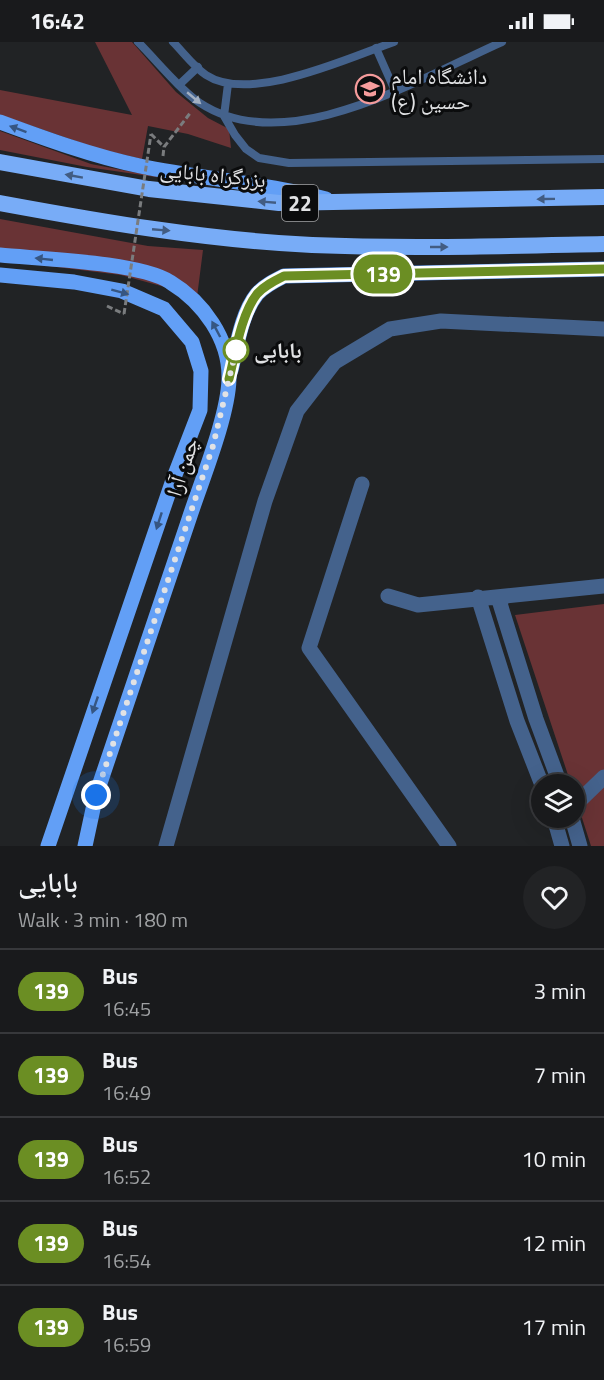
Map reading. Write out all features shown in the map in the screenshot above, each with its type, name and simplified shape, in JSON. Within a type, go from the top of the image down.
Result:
[{"type":"highway","name":"بزرگراه بابایی","points":[[0,162],[149,189],[211,198],[279,203],[604,197]]},
{"type":"highway","name":"22","points":[[0,203],[126,226],[310,245],[438,247],[604,244]]},
{"type":"main road","points":[[0,122],[95,155],[140,166],[204,178],[281,187],[340,203]]},
{"type":"main road","name":"چمن آرا","points":[[0,255],[102,265],[169,281],[204,312],[216,327],[225,351],[229,379],[213,446],[96,795],[85,846]]},
{"type":"main road","points":[[229,379],[241,330],[255,296],[265,286],[284,276],[604,269]]},
{"type":"main road","name":"چمن آرا","points":[[0,275],[74,282],[122,291],[164,309],[192,342],[201,371],[200,410],[173,480],[48,846]]},
{"type":"street","points":[[166,846],[265,501],[297,411],[335,362],[390,329],[441,321],[604,329]]},
{"type":"street","points":[[362,484],[309,648],[449,846]]},
{"type":"street","points":[[388,596],[418,605],[478,597],[604,586]]},
{"type":"street","points":[[478,597],[517,721],[538,774]]},
{"type":"street","points":[[498,597],[536,719],[556,774]]},
{"type":"street","points":[[517,721],[536,719]]},
{"type":"street","points":[[585,795],[604,777]]},
{"type":"street","points":[[560,828],[562,846]]},
{"type":"street","points":[[575,828],[580,846]]},
{"type":"lane","points":[[138,42],[199,103],[224,116],[275,125],[328,116],[395,91],[502,42]]},
{"type":"lane","points":[[173,42],[206,75],[228,84],[282,81],[394,42]]},
{"type":"lane","points":[[376,48],[395,91]]},
{"type":"lane","points":[[180,84],[198,67]]},
{"type":"lane","points":[[228,84],[224,116],[246,148],[259,158],[289,163],[604,159]]},
{"type":"path","points":[[104,305],[124,314],[151,134],[164,147],[199,103]]},
{"type":"shaded area","points":[[95,42],[132,42],[176,92],[208,118],[229,129],[231,148],[188,134],[148,126],[142,159],[99,149],[0,115],[0,90],[132,115]]},
{"type":"shaded area","points":[[0,131],[91,164],[169,179],[87,167],[0,150]]},
{"type":"shaded area","points":[[0,219],[148,246],[203,250],[196,305],[172,289],[121,275],[0,260]]},
{"type":"shaded area","points":[[604,604],[604,846],[591,846],[585,827],[585,774],[568,774],[515,615]]},
{"type":"bus line","name":"139","points":[[229,379],[241,330],[255,296],[265,286],[284,276],[604,269]]},
{"type":"place","name":"دانشگاه امام حسین (ع)","points":[[370,89]]},
{"type":"place","name":"بابایی","points":[[236,350]]},
{"type":"route","points":[[96,795],[213,446],[237,346],[236,350]]}]
